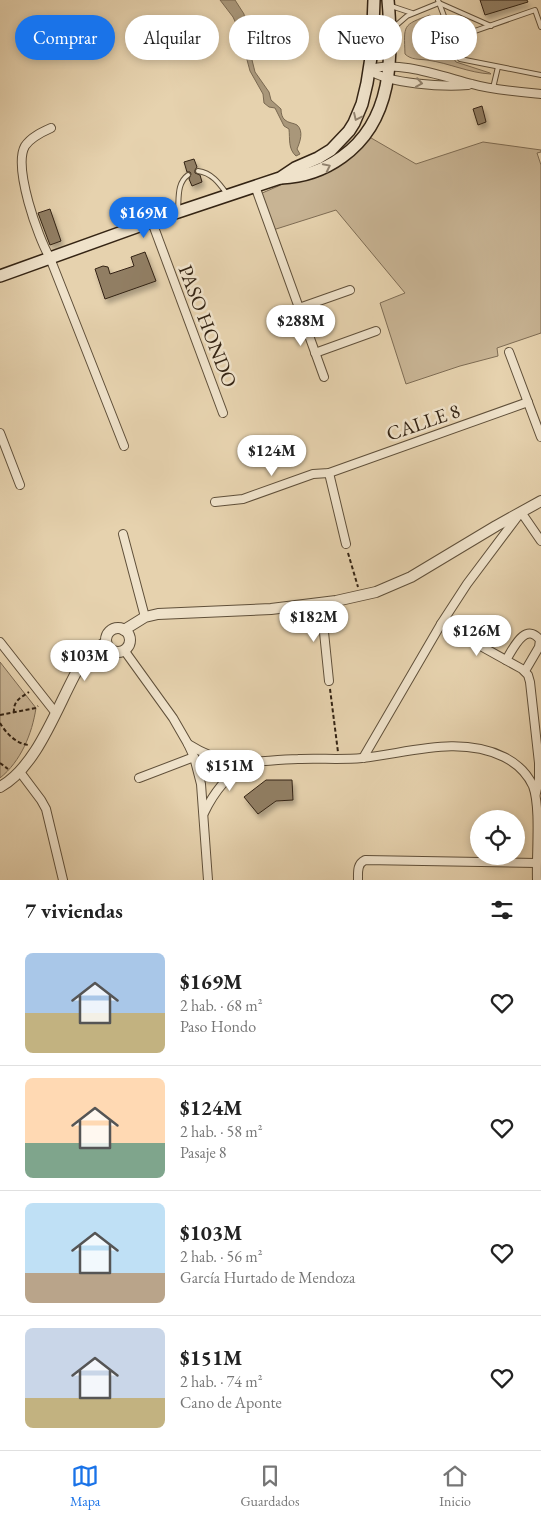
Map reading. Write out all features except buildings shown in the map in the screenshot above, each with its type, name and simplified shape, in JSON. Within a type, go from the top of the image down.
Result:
[{"type":"main road","points":[[280,178],[295,168],[324,155],[344,138],[359,114],[369,70],[374,0]]},
{"type":"main road","points":[[388,2],[389,15]]},
{"type":"main road","points":[[0,276],[254,186],[280,178],[302,176],[336,162],[354,148],[374,123],[382,105],[388,78],[389,60]]},
{"type":"street","points":[[369,70],[389,66],[451,78],[472,85]]},
{"type":"street","points":[[369,70],[388,78],[440,85],[472,85],[541,94]]},
{"type":"street","points":[[51,128],[33,138],[25,146],[22,157],[22,176],[44,249],[50,258],[124,446]]},
{"type":"street","points":[[254,186],[324,377]]},
{"type":"street","name":"PASO HONDO","points":[[152,222],[223,412]]},
{"type":"street","points":[[299,308],[350,290]]},
{"type":"street","points":[[315,353],[376,331]]},
{"type":"street","points":[[509,352],[541,437]]},
{"type":"street","name":"CALLE 8","points":[[214,502],[243,499],[313,474],[329,472],[528,402]]},
{"type":"street","points":[[0,433],[20,485]]},
{"type":"street","points":[[329,472],[346,544]]},
{"type":"street","points":[[124,630],[130,639],[129,645],[124,650],[115,652],[109,648],[106,642],[107,636],[112,631],[124,630],[146,617],[158,614],[271,609],[321,604],[381,590],[411,577],[496,526],[541,502]]},
{"type":"street","points":[[521,512],[541,540]]},
{"type":"street","points":[[363,758],[441,624],[521,512]]},
{"type":"street","points":[[123,534],[146,617]]},
{"type":"street","points":[[321,604],[329,680]]},
{"type":"street","points":[[441,624],[525,671],[530,682],[539,763],[539,779],[536,794],[537,880]]},
{"type":"street","points":[[506,660],[523,635],[528,633],[536,636],[540,640],[539,647],[525,671]]},
{"type":"street","points":[[0,642],[55,712]]},
{"type":"street","points":[[0,787],[20,772],[33,755],[82,662],[106,642]]},
{"type":"street","points":[[124,650],[172,718],[194,757],[201,784],[208,880]]},
{"type":"street","points":[[188,744],[216,758],[231,762],[248,763],[295,759],[363,758],[444,746],[464,746],[486,750],[507,758],[522,769],[531,782],[536,794]]},
{"type":"street","points":[[139,778],[194,757]]},
{"type":"street","points":[[204,813],[220,785],[236,770],[248,763]]},
{"type":"street","points":[[20,772],[41,800],[46,810],[62,880]]},
{"type":"street","points":[[358,880],[358,866],[365,860],[536,863]]},
{"type":"lane","points":[[402,20],[412,13],[438,1]]},
{"type":"lane","points":[[438,1],[491,26]]},
{"type":"lane","points":[[438,1],[443,15]]},
{"type":"lane","points":[[388,2],[412,13]]},
{"type":"lane","points":[[477,31],[535,10],[541,27]]},
{"type":"lane","points":[[465,60],[541,75]]},
{"type":"lane","points":[[494,88],[498,67]]},
{"type":"lane","points":[[198,171],[204,172],[216,179],[228,195]]},
{"type":"lane","points":[[178,212],[179,192],[183,179],[188,175]]},
{"type":"path","points":[[346,544],[360,596]]},
{"type":"path","points":[[329,680],[339,759]]},
{"type":"path","points":[[14,712],[15,703],[26,694]]},
{"type":"path","points":[[0,715],[36,708]]},
{"type":"path","points":[[0,723],[14,739],[25,745]]},
{"type":"path","points":[[0,730],[4,729]]},
{"type":"path","points":[[0,763],[9,769]]},
{"type":"shaded area","points":[[220,0],[235,0],[244,15],[231,15]]},
{"type":"shaded area","points":[[412,22],[412,58],[405,54],[405,32]]},
{"type":"shaded area","points":[[247,60],[252,60],[255,72],[269,92],[271,100],[281,109],[284,119],[299,127],[301,137],[297,149],[300,154],[296,156],[293,153],[289,129],[284,126],[275,108],[269,107],[264,103],[263,94],[250,71]]},
{"type":"shaded area","points":[[427,60],[455,60],[491,74],[475,72]]},
{"type":"shaded area","points":[[366,135],[416,164],[483,142],[541,150],[541,152],[537,153],[541,165],[541,333],[497,348],[498,356],[406,384],[380,303],[405,293],[336,210],[273,230],[260,194],[306,174]]},
{"type":"shaded area","points":[[0,662],[36,708],[32,728],[20,755],[0,778]]}]
